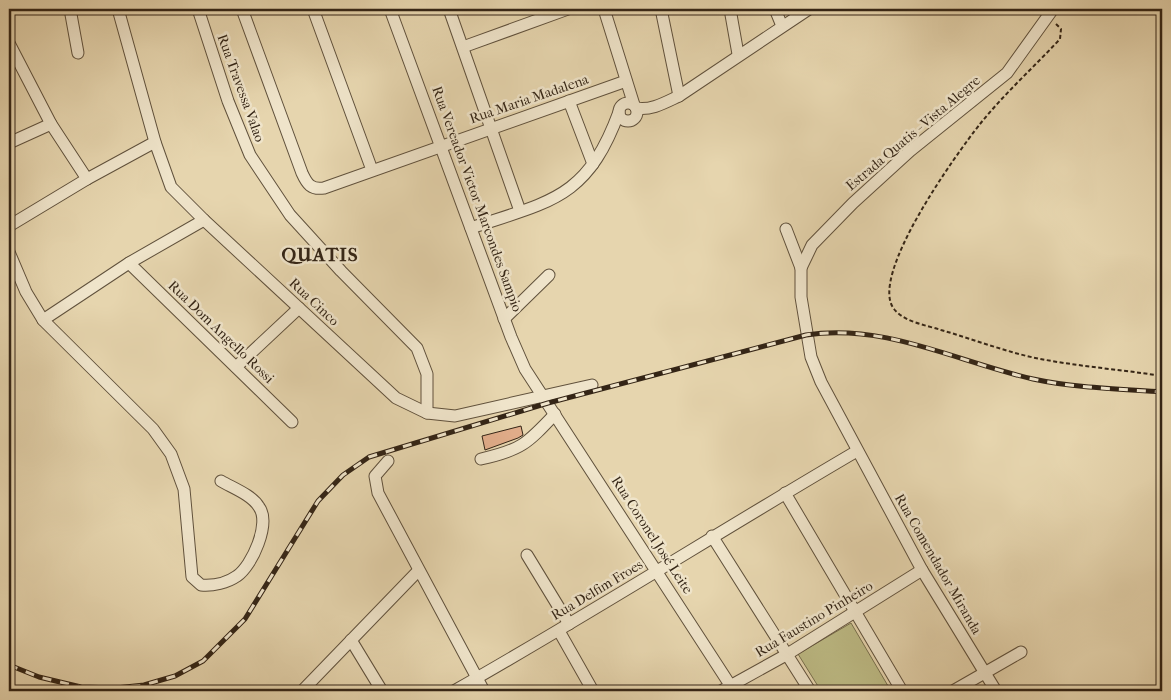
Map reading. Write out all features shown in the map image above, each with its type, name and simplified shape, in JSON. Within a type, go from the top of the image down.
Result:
[{"type":"street","points":[[70,9],[78,53]]},
{"type":"street","name":"Rua Cinco","points":[[118,9],[168,182],[204,220],[392,395],[426,413],[442,416],[466,415],[592,385]]},
{"type":"street","name":"Rua Travessa Valao","points":[[198,9],[228,101],[250,156],[290,215],[341,271],[417,348],[427,374],[426,413]]},
{"type":"street","name":"Rua Maria Madalena","points":[[242,9],[302,173],[308,186],[313,188],[324,188],[442,145],[627,83]]},
{"type":"street","points":[[313,9],[372,170]]},
{"type":"street","name":"Rua Vereador Victor Marcondes Sampio","points":[[390,9],[442,145],[504,319],[525,369],[543,396]]},
{"type":"street","points":[[449,9],[520,211]]},
{"type":"street","points":[[463,47],[568,9]]},
{"type":"street","points":[[604,9],[636,112]]},
{"type":"street","points":[[661,9],[678,96]]},
{"type":"street","points":[[730,9],[738,54]]},
{"type":"street","points":[[775,9],[782,26]]},
{"type":"street","points":[[636,112],[626,102],[620,109],[621,117],[636,112],[666,102],[678,96],[738,54],[809,9]]},
{"type":"street","name":"Estrada Quatis - Vista Alegre","points":[[857,451],[832,406],[811,357],[801,298],[801,268],[812,245],[853,203],[910,151],[1007,73],[1055,12]]},
{"type":"street","points":[[9,43],[51,124],[87,178]]},
{"type":"street","points":[[471,228],[549,202],[565,193],[593,164],[613,132],[627,83]]},
{"type":"street","points":[[569,101],[593,164]]},
{"type":"street","points":[[613,132],[636,112]]},
{"type":"street","points":[[9,143],[51,124]]},
{"type":"street","points":[[9,226],[87,178],[155,142]]},
{"type":"street","points":[[43,320],[130,263],[204,220]]},
{"type":"street","points":[[786,229],[801,268]]},
{"type":"street","points":[[9,252],[26,292],[43,320],[153,429],[171,454],[184,489],[192,577],[200,585],[225,582],[238,576],[254,552],[262,529],[263,516],[259,506],[221,481]]},
{"type":"street","name":"Rua Dom Angello Rossi","points":[[130,263],[292,422]]},
{"type":"street","points":[[504,319],[549,274]]},
{"type":"street","points":[[236,367],[299,308]]},
{"type":"street","name":"Rua Coronel José Leite","points":[[543,396],[657,571],[728,689]]},
{"type":"street","points":[[481,459],[519,449],[529,442],[555,414]]},
{"type":"street","name":"Rua Delfim Froes","points":[[454,691],[558,631],[712,536],[857,451]]},
{"type":"street","name":"Rua Comendador Miranda","points":[[857,451],[922,570],[996,691]]},
{"type":"street","points":[[388,461],[378,470],[374,481],[378,493],[401,540],[484,691]]},
{"type":"street","points":[[785,493],[902,691]]},
{"type":"street","points":[[712,536],[810,691]]},
{"type":"street","points":[[527,555],[569,624]]},
{"type":"street","name":"Rua Faustino Pinheiro","points":[[728,689],[922,570]]},
{"type":"street","points":[[302,691],[418,571]]},
{"type":"street","points":[[558,631],[593,691]]},
{"type":"street","points":[[351,640],[382,691]]},
{"type":"street","points":[[953,691],[1020,652]]},
{"type":"path","points":[[1055,12],[1056,24],[1062,34],[1060,39],[981,123],[953,160],[924,206],[899,253],[891,274],[888,293],[890,303],[904,318],[1011,352],[1045,360],[1162,376]]},
{"type":"shaded area","points":[[851,623],[891,691],[821,691],[798,654]]},
{"type":"building","points":[[521,426],[523,435],[485,450],[482,436]]},
{"type":"railway","points":[[9,665],[39,677],[81,687],[116,688],[144,685],[175,676],[203,661],[245,619],[318,501],[343,475],[369,457],[548,403],[806,335],[865,334],[921,346],[1033,379],[1081,386],[1162,392]]},
{"type":"district","name":"QUATIS","points":[[320,255]]}]
